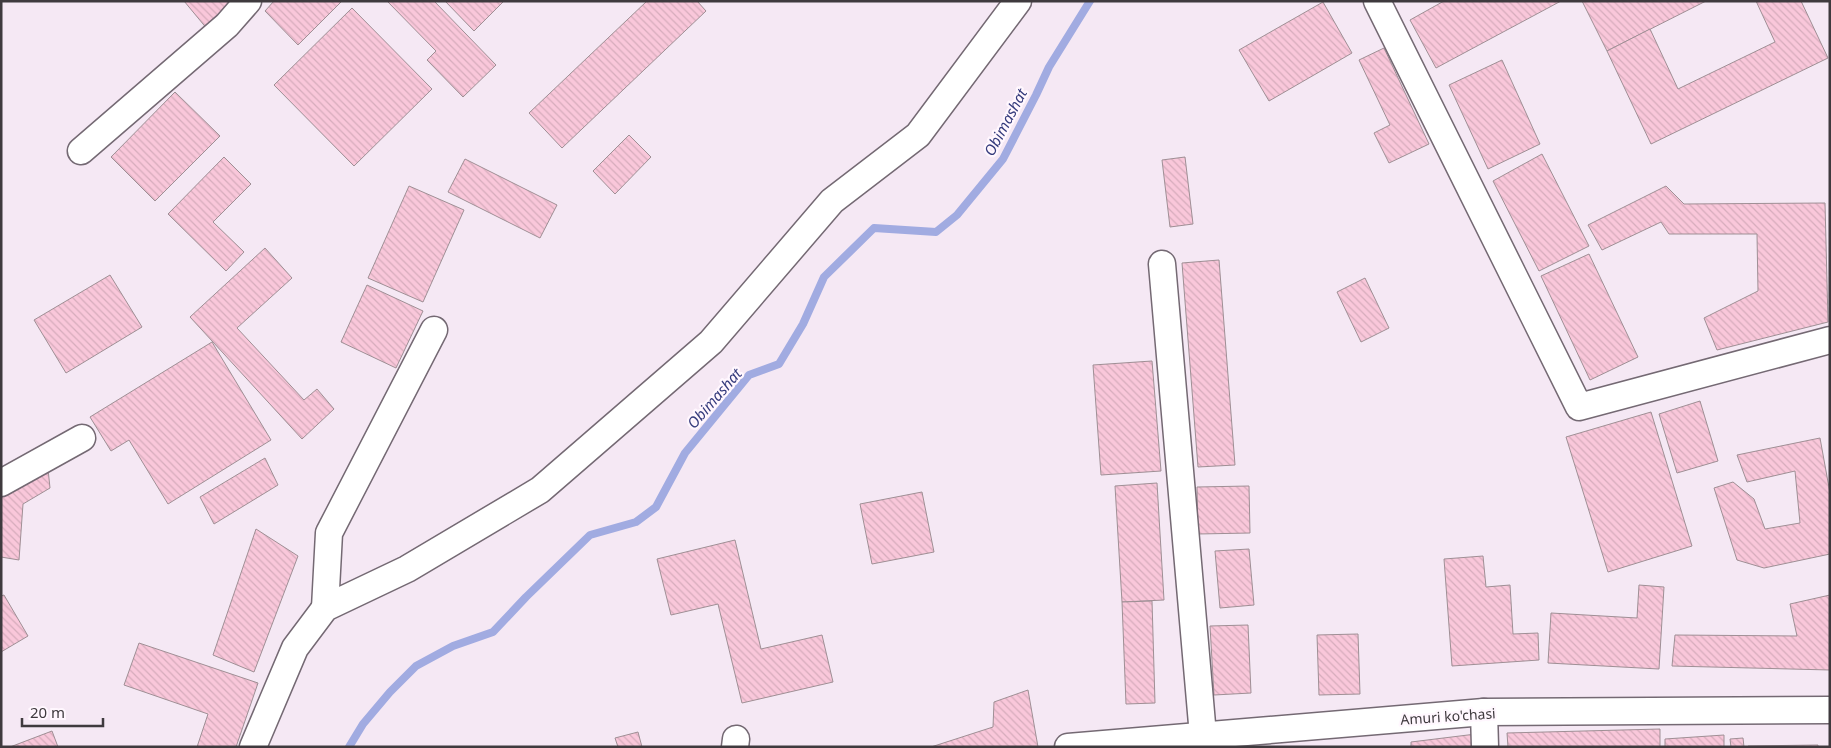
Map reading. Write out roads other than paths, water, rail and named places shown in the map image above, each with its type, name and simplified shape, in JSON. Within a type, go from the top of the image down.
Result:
[{"type":"street","points":[[81,151],[227,25],[248,1]]},
{"type":"street","points":[[253,747],[294,648],[325,608],[407,569],[540,490],[711,342],[832,201],[918,135],[1018,1]]},
{"type":"street","points":[[1377,1],[1579,407],[1830,340]]},
{"type":"street","points":[[1162,264],[1204,742]]},
{"type":"street","points":[[325,608],[329,533],[434,330]]},
{"type":"street","points":[[1,483],[82,438]]},
{"type":"street","name":"Amuri ko'chasi","points":[[1068,747],[1204,742],[1484,712],[1830,710]]},
{"type":"street","points":[[1484,712],[1485,747]]},
{"type":"waterway","name":"Obimashat","points":[[349,747],[363,724],[390,692],[416,666],[453,646],[493,632],[590,535],[636,522],[656,507],[685,453],[749,375],[779,364],[803,324],[824,277],[874,228],[936,232],[957,215],[1003,159],[1049,67],[1090,1]]}]
